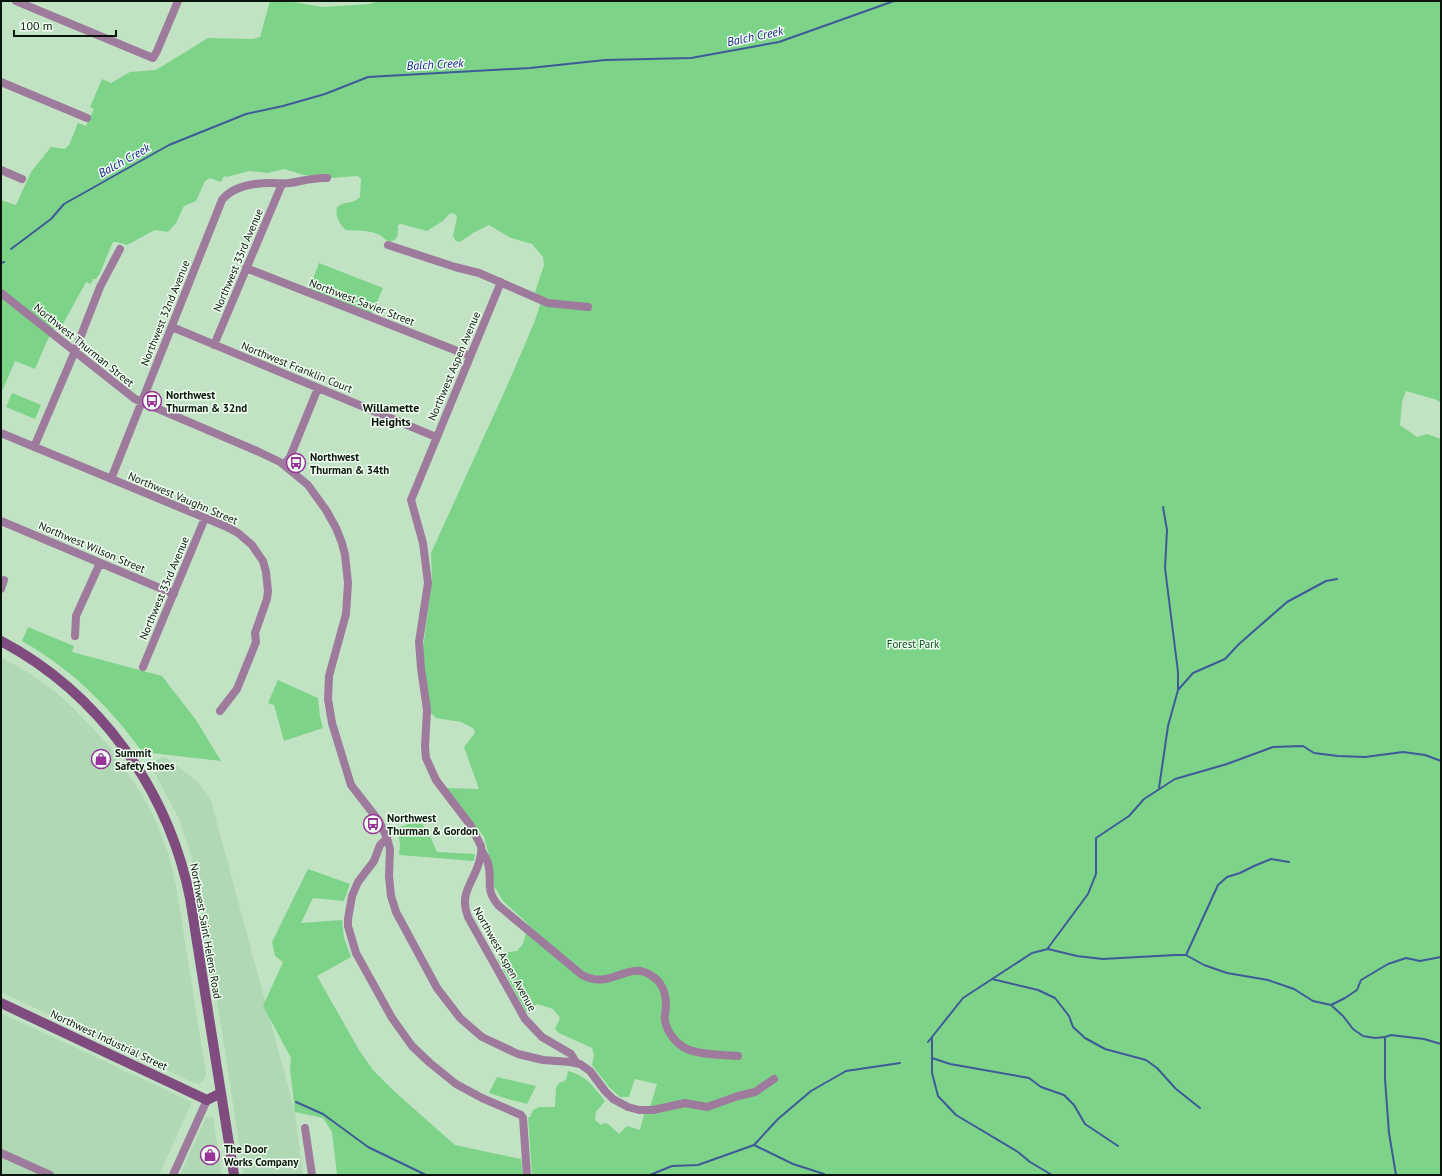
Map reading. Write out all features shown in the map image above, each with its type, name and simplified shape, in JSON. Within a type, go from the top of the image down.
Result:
[{"type":"main road","name":"Northwest Saint Helens Road","points":[[1,641],[48,671],[83,701],[101,720],[134,761],[160,807],[175,842],[186,875],[198,940],[234,1175]]},
{"type":"main road","name":"Northwest Industrial Street","points":[[1,1003],[207,1100]]},
{"type":"main road","points":[[207,1100],[221,1093]]},
{"type":"street","points":[[16,1],[152,58],[157,51],[178,1]]},
{"type":"street","points":[[1,82],[87,118]]},
{"type":"street","points":[[1,170],[22,179]]},
{"type":"street","points":[[282,184],[313,178],[327,178]]},
{"type":"street","name":"Northwest 32nd Avenue","points":[[111,479],[222,200],[231,192],[242,187],[264,183],[282,184]]},
{"type":"street","name":"Northwest 33rd Avenue","points":[[214,345],[282,184]]},
{"type":"street","points":[[388,245],[455,267],[479,273],[548,303],[588,307]]},
{"type":"street","points":[[34,447],[106,273],[120,249]]},
{"type":"street","name":"Northwest Savier Street","points":[[246,268],[470,356]]},
{"type":"street","name":"Northwest Aspen Avenue","points":[[501,282],[411,500],[423,543],[428,583],[419,642],[427,710],[425,747],[426,758],[436,780],[475,832],[482,851],[478,865],[466,891],[464,903],[465,911],[525,1019],[542,1037],[571,1054],[576,1062]]},
{"type":"street","name":"Northwest Thurman Street","points":[[1,293],[128,394],[141,402],[273,458],[304,482],[320,501],[331,518],[342,543],[347,570],[348,597],[342,629],[329,676],[329,711],[336,741],[351,785],[379,821],[387,838],[390,850],[389,876],[391,896],[396,912],[437,988],[453,1010],[474,1031],[509,1051],[534,1059],[576,1062]]},
{"type":"street","name":"Northwest Franklin Court","points":[[172,327],[436,437]]},
{"type":"street","points":[[284,465],[290,457],[318,388]]},
{"type":"street","name":"Northwest Vaughn Street","points":[[1,433],[205,518],[238,533],[252,545],[263,561],[267,581],[268,599],[256,630],[256,642],[236,689],[220,711]]},
{"type":"street","name":"Northwest 33rd Avenue","points":[[143,667],[205,518]]},
{"type":"street","name":"Northwest Wilson Street","points":[[1,521],[174,594]]},
{"type":"street","points":[[74,636],[76,616],[100,563]]},
{"type":"street","points":[[1,589],[4,580]]},
{"type":"street","points":[[387,838],[380,845],[374,861],[358,882],[352,896],[348,926],[356,953],[392,1018],[412,1046],[456,1084],[482,1098],[521,1115],[523,1118],[527,1175]]},
{"type":"street","points":[[482,851],[488,863],[489,887],[494,901],[582,975],[589,979],[603,980],[610,979],[628,971],[635,971],[653,976],[664,991],[666,1004],[665,1021],[670,1035],[676,1042],[686,1049],[738,1056]]},
{"type":"street","points":[[576,1062],[590,1071],[613,1099],[628,1107],[639,1110],[653,1110],[685,1103],[707,1107],[738,1096],[755,1092],[774,1079]]},
{"type":"street","points":[[173,1175],[207,1100]]},
{"type":"street","points":[[305,1128],[312,1175]]},
{"type":"street","points":[[1,1153],[50,1175]]},
{"type":"shaded area","points":[[1,657],[29,673],[57,693],[82,717],[109,746],[141,793],[156,821],[169,855],[177,891],[206,1074],[203,1082],[199,1084],[1,992]]},
{"type":"shaded area","points":[[165,757],[199,783],[211,801],[295,1112],[303,1175],[244,1175],[218,1006],[192,859],[179,819],[149,762]]},
{"type":"shaded area","points":[[1,1013],[192,1102],[159,1175],[1,1175]]},
{"type":"shaded area","points":[[206,1117],[213,1117],[222,1175],[180,1175]]},
{"type":"green space","name":"Forest Park","points":[[270,1],[288,1],[322,7],[369,4],[379,1],[1441,1],[1441,403],[1437,400],[1406,391],[1402,402],[1400,425],[1417,437],[1427,434],[1441,439],[1441,1175],[532,1175],[528,1117],[530,1117],[533,1110],[539,1107],[555,1107],[556,1088],[559,1083],[566,1080],[568,1071],[585,1079],[597,1091],[605,1101],[596,1112],[595,1120],[601,1125],[604,1123],[608,1124],[619,1134],[627,1126],[640,1130],[644,1114],[647,1113],[657,1084],[635,1079],[629,1097],[620,1097],[609,1087],[592,1065],[594,1055],[592,1048],[559,1033],[555,1029],[560,1018],[553,1009],[537,1004],[526,1012],[498,960],[503,953],[517,951],[523,944],[528,924],[503,901],[494,886],[491,863],[484,837],[446,788],[479,789],[464,747],[475,733],[473,728],[461,722],[436,718],[429,711],[423,648],[432,580],[431,553],[534,323],[542,299],[535,292],[544,265],[543,257],[532,244],[511,238],[489,225],[460,242],[456,241],[453,236],[457,217],[454,213],[449,214],[443,221],[427,231],[401,224],[398,225],[396,239],[392,241],[388,241],[380,235],[372,232],[346,230],[338,220],[337,207],[354,201],[360,197],[361,179],[358,176],[331,178],[304,175],[284,169],[268,173],[249,171],[227,177],[224,176],[221,182],[210,178],[205,181],[196,201],[184,206],[176,223],[168,232],[155,230],[127,245],[113,242],[99,275],[96,279],[93,279],[91,284],[86,282],[63,324],[60,326],[57,325],[47,341],[35,369],[15,361],[3,389],[1,389],[1,200],[16,205],[31,172],[51,147],[65,149],[69,145],[78,123],[86,126],[94,109],[90,107],[102,79],[111,83],[130,72],[156,70],[208,38],[252,39],[260,37]]},
{"type":"green space","points":[[319,263],[383,288],[372,314],[309,289]]},
{"type":"green space","points":[[12,393],[41,405],[35,419],[6,407]]},
{"type":"green space","points":[[28,627],[74,646],[72,652],[162,676],[196,720],[221,761],[142,752],[130,735],[103,704],[73,676],[22,641]]},
{"type":"green space","points":[[278,680],[318,698],[323,728],[284,741],[274,705],[268,703]]},
{"type":"green space","points":[[420,820],[431,838],[437,852],[475,854],[474,861],[399,855],[400,844],[397,828]]},
{"type":"green space","points":[[308,869],[350,884],[344,901],[313,898],[301,923],[342,920],[344,938],[351,957],[317,976],[359,1050],[373,1070],[395,1092],[455,1145],[521,1159],[523,1175],[337,1175],[332,1132],[323,1118],[295,1112],[290,1069],[291,1058],[263,1006],[283,962],[275,956],[272,942]]},
{"type":"green space","points":[[497,1077],[536,1086],[527,1104],[489,1093]]},
{"type":"waterway","name":"Balch Creek","points":[[11,249],[51,219],[64,204],[169,145],[246,114],[283,106],[325,94],[368,77],[530,68],[605,60],[691,58],[779,42],[894,1]]},
{"type":"waterway","points":[[1159,788],[1168,726],[1178,690],[1178,672],[1165,568],[1167,530],[1163,507]]},
{"type":"waterway","points":[[1178,690],[1193,673],[1225,659],[1239,644],[1287,602],[1326,581],[1337,579]]},
{"type":"waterway","points":[[1048,948],[1088,894],[1096,874],[1096,838],[1129,816],[1144,799],[1175,779],[1227,764],[1273,747],[1303,746],[1314,753],[1338,756],[1365,757],[1403,752],[1425,755],[1441,761]]},
{"type":"waterway","points":[[1186,955],[1218,885],[1227,877],[1240,873],[1271,859],[1289,862]]},
{"type":"waterway","points":[[928,1042],[963,998],[1032,953],[1048,949],[1077,956],[1103,959],[1186,955],[1204,965],[1227,973],[1268,980],[1294,989],[1313,1001],[1331,1005],[1357,990],[1361,980],[1388,964],[1406,958],[1420,961],[1441,957]]},
{"type":"waterway","points":[[992,979],[1038,990],[1055,998],[1069,1016],[1073,1027],[1085,1038],[1105,1049],[1146,1060],[1157,1068],[1176,1089],[1200,1108]]},
{"type":"waterway","points":[[1331,1005],[1343,1016],[1353,1029],[1363,1036],[1375,1038],[1391,1035],[1424,1039],[1441,1044]]},
{"type":"waterway","points":[[1385,1037],[1385,1079],[1389,1133],[1396,1175]]},
{"type":"waterway","points":[[932,1038],[932,1073],[938,1096],[956,1115],[1018,1152],[1030,1162],[1052,1175]]},
{"type":"waterway","points":[[932,1058],[950,1064],[1029,1078],[1041,1087],[1064,1095],[1074,1105],[1085,1124],[1118,1146]]},
{"type":"waterway","points":[[650,1175],[672,1166],[698,1165],[754,1145],[778,1119],[811,1091],[846,1071],[900,1063]]},
{"type":"waterway","points":[[296,1102],[323,1114],[368,1147],[426,1175]]},
{"type":"waterway","points":[[754,1145],[793,1164],[824,1174]]},
{"type":"place","name":"Northwest Thurman & 32nd","points":[[152,401]]},
{"type":"place","name":"Northwest Thurman & 34th","points":[[296,463]]},
{"type":"place","name":"Summit Safety Shoes","points":[[101,759]]},
{"type":"place","name":"Northwest Thurman & Gordon","points":[[373,824]]},
{"type":"place","name":"The Door Works Company","points":[[210,1155]]},
{"type":"district","name":"Willamette Heights","points":[[391,414]]}]
